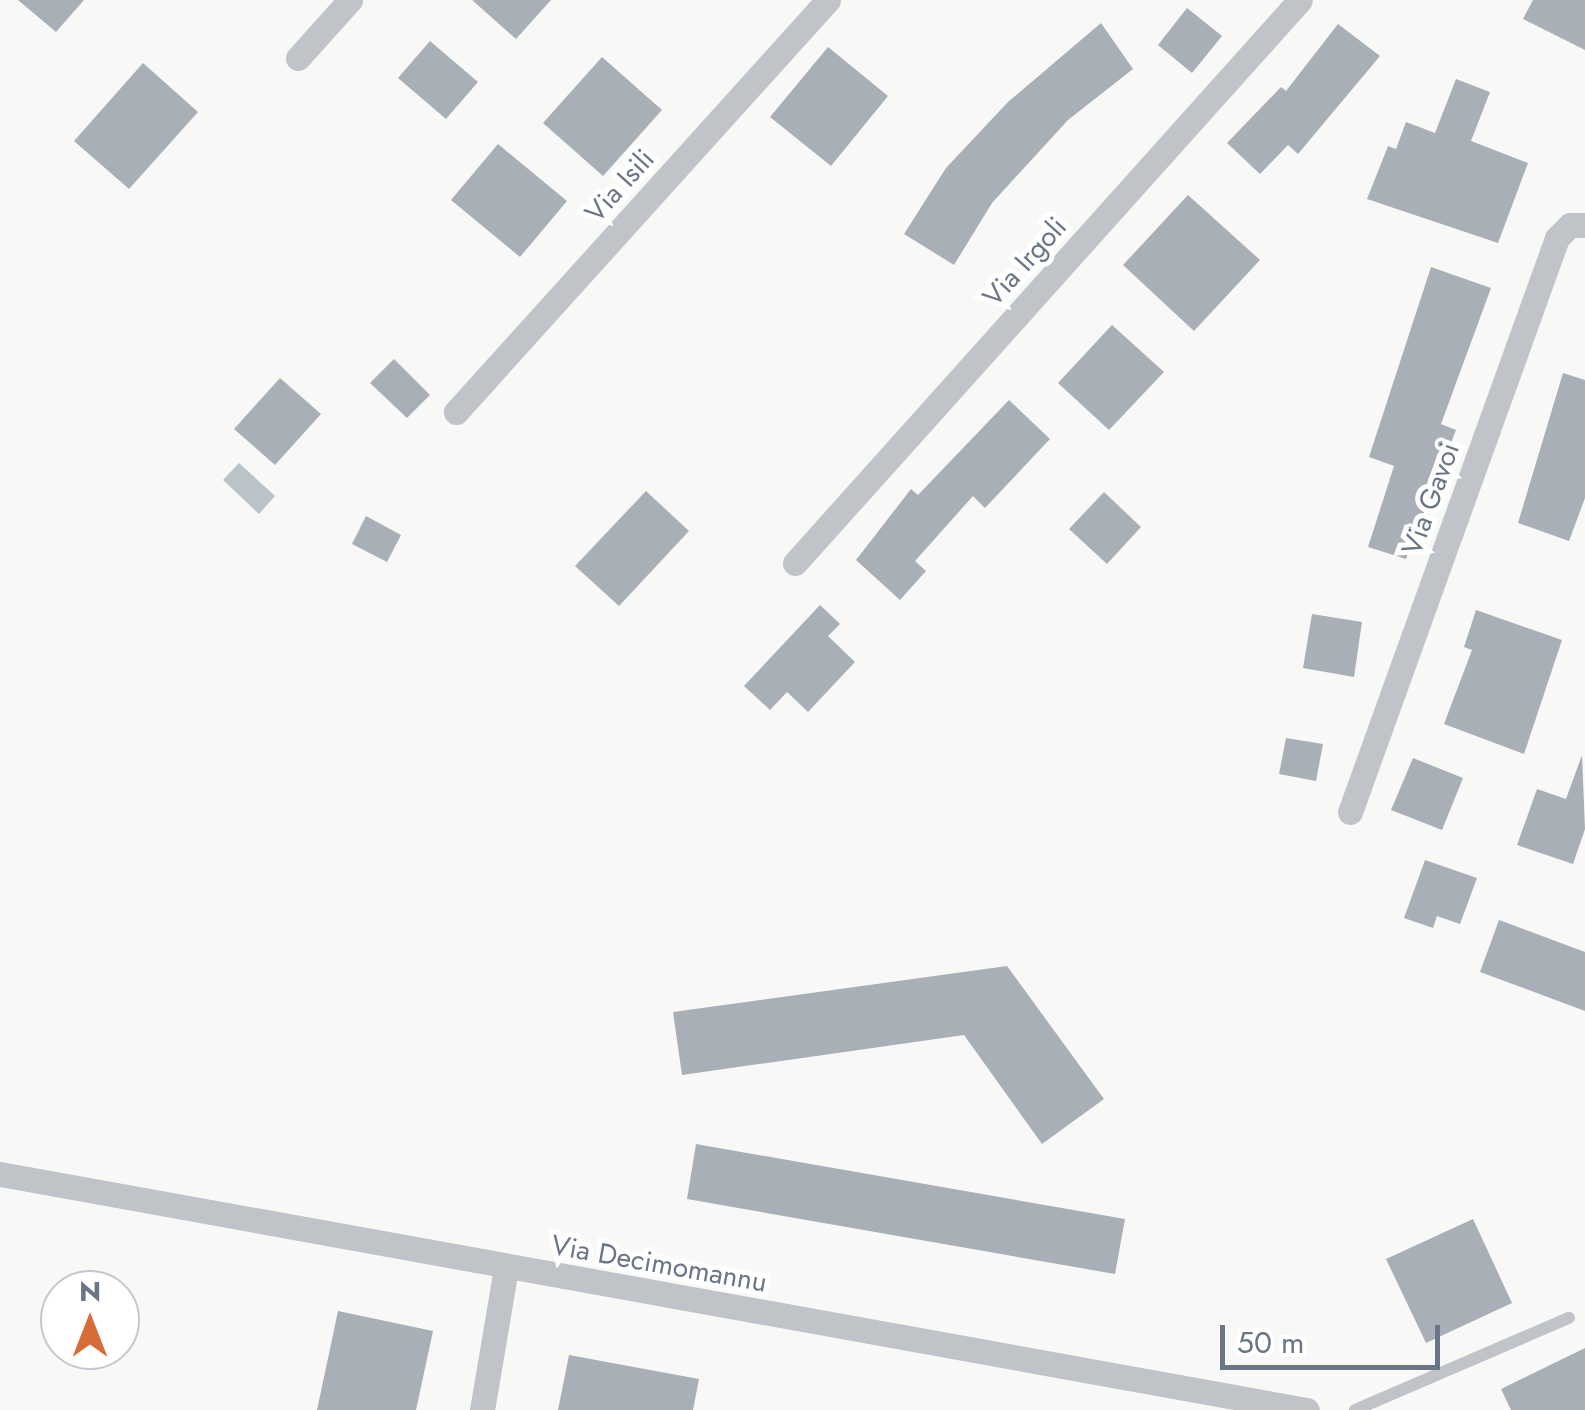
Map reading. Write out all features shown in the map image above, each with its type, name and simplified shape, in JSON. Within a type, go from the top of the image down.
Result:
[{"type":"street","points":[[298,58],[350,0]]},
{"type":"street","name":"Via Isili","points":[[456,412],[828,0]]},
{"type":"street","name":"Via Irgoli","points":[[795,563],[1300,0]]},
{"type":"street","name":"Via Gavoi","points":[[1350,812],[1558,238],[1570,225],[1585,224]]},
{"type":"street","name":"Via Decimomannu","points":[[0,1174],[1299,1408]]},
{"type":"street","points":[[482,1410],[506,1268]]},
{"type":"lane","points":[[1355,1410],[1569,1318]]},
{"type":"shaded area","points":[[239,463],[275,496],[259,514],[223,480]]},
{"type":"building","points":[[18,0],[84,0],[56,32]]},
{"type":"building","points":[[472,0],[551,0],[516,39]]},
{"type":"building","points":[[1533,0],[1585,0],[1585,50],[1523,19]]},
{"type":"building","points":[[1187,8],[1222,36],[1192,73],[1158,45]]},
{"type":"building","points":[[1101,23],[1133,69],[1068,120],[992,203],[954,265],[904,234],[946,168],[1008,102]]},
{"type":"building","points":[[1338,24],[1380,56],[1298,154],[1288,145],[1260,174],[1227,143],[1281,87],[1286,91]]},
{"type":"building","points":[[430,41],[478,82],[446,119],[398,78]]},
{"type":"building","points":[[828,47],[888,96],[831,166],[770,117]]},
{"type":"building","points":[[602,57],[662,110],[603,176],[543,123]]},
{"type":"building","points":[[143,63],[198,112],[129,189],[74,141]]},
{"type":"building","points":[[1456,79],[1490,92],[1471,141],[1528,163],[1498,243],[1367,199],[1388,146],[1396,149],[1406,122],[1435,133]]},
{"type":"building","points":[[498,144],[567,201],[520,257],[451,200]]},
{"type":"building","points":[[1188,195],[1260,260],[1194,331],[1123,265]]},
{"type":"building","points":[[1431,267],[1491,288],[1441,424],[1456,430],[1406,559],[1368,547],[1394,466],[1369,457]]},
{"type":"building","points":[[1112,325],[1164,372],[1109,430],[1058,383]]},
{"type":"building","points":[[394,359],[430,395],[407,418],[370,383]]},
{"type":"building","points":[[1563,373],[1585,380],[1585,498],[1569,541],[1518,523]]},
{"type":"building","points":[[280,378],[321,414],[275,465],[234,429]]},
{"type":"building","points":[[1009,400],[1050,439],[985,508],[973,496],[915,561],[926,571],[900,600],[856,560],[911,489],[918,495]]},
{"type":"building","points":[[646,491],[689,531],[619,606],[575,566]]},
{"type":"building","points":[[1104,492],[1141,527],[1107,564],[1069,529]]},
{"type":"building","points":[[366,516],[401,535],[387,562],[352,544]]},
{"type":"building","points":[[820,605],[840,624],[828,636],[855,662],[808,712],[787,692],[770,710],[744,686]]},
{"type":"building","points":[[1476,610],[1562,640],[1524,754],[1444,724],[1472,650],[1464,647]]},
{"type":"building","points":[[1312,614],[1362,622],[1354,677],[1303,668]]},
{"type":"building","points":[[1286,738],[1323,744],[1316,781],[1279,774]]},
{"type":"building","points":[[1582,755],[1585,829],[1573,864],[1517,845],[1537,789],[1566,799]]},
{"type":"building","points":[[1413,758],[1463,778],[1442,830],[1391,810]]},
{"type":"building","points":[[1425,860],[1477,878],[1460,924],[1437,916],[1433,928],[1404,918]]},
{"type":"building","points":[[1499,920],[1585,952],[1585,1011],[1480,972]]},
{"type":"building","points":[[1007,966],[1104,1099],[1042,1144],[964,1035],[682,1075],[673,1012]]},
{"type":"building","points":[[696,1144],[1125,1219],[1115,1274],[687,1199]]},
{"type":"building","points":[[1473,1219],[1512,1303],[1426,1343],[1386,1259]]},
{"type":"building","points":[[338,1311],[433,1331],[416,1410],[317,1410]]},
{"type":"building","points":[[1585,1348],[1585,1410],[1511,1410],[1501,1389]]},
{"type":"building","points":[[569,1355],[699,1379],[693,1410],[558,1410]]}]
